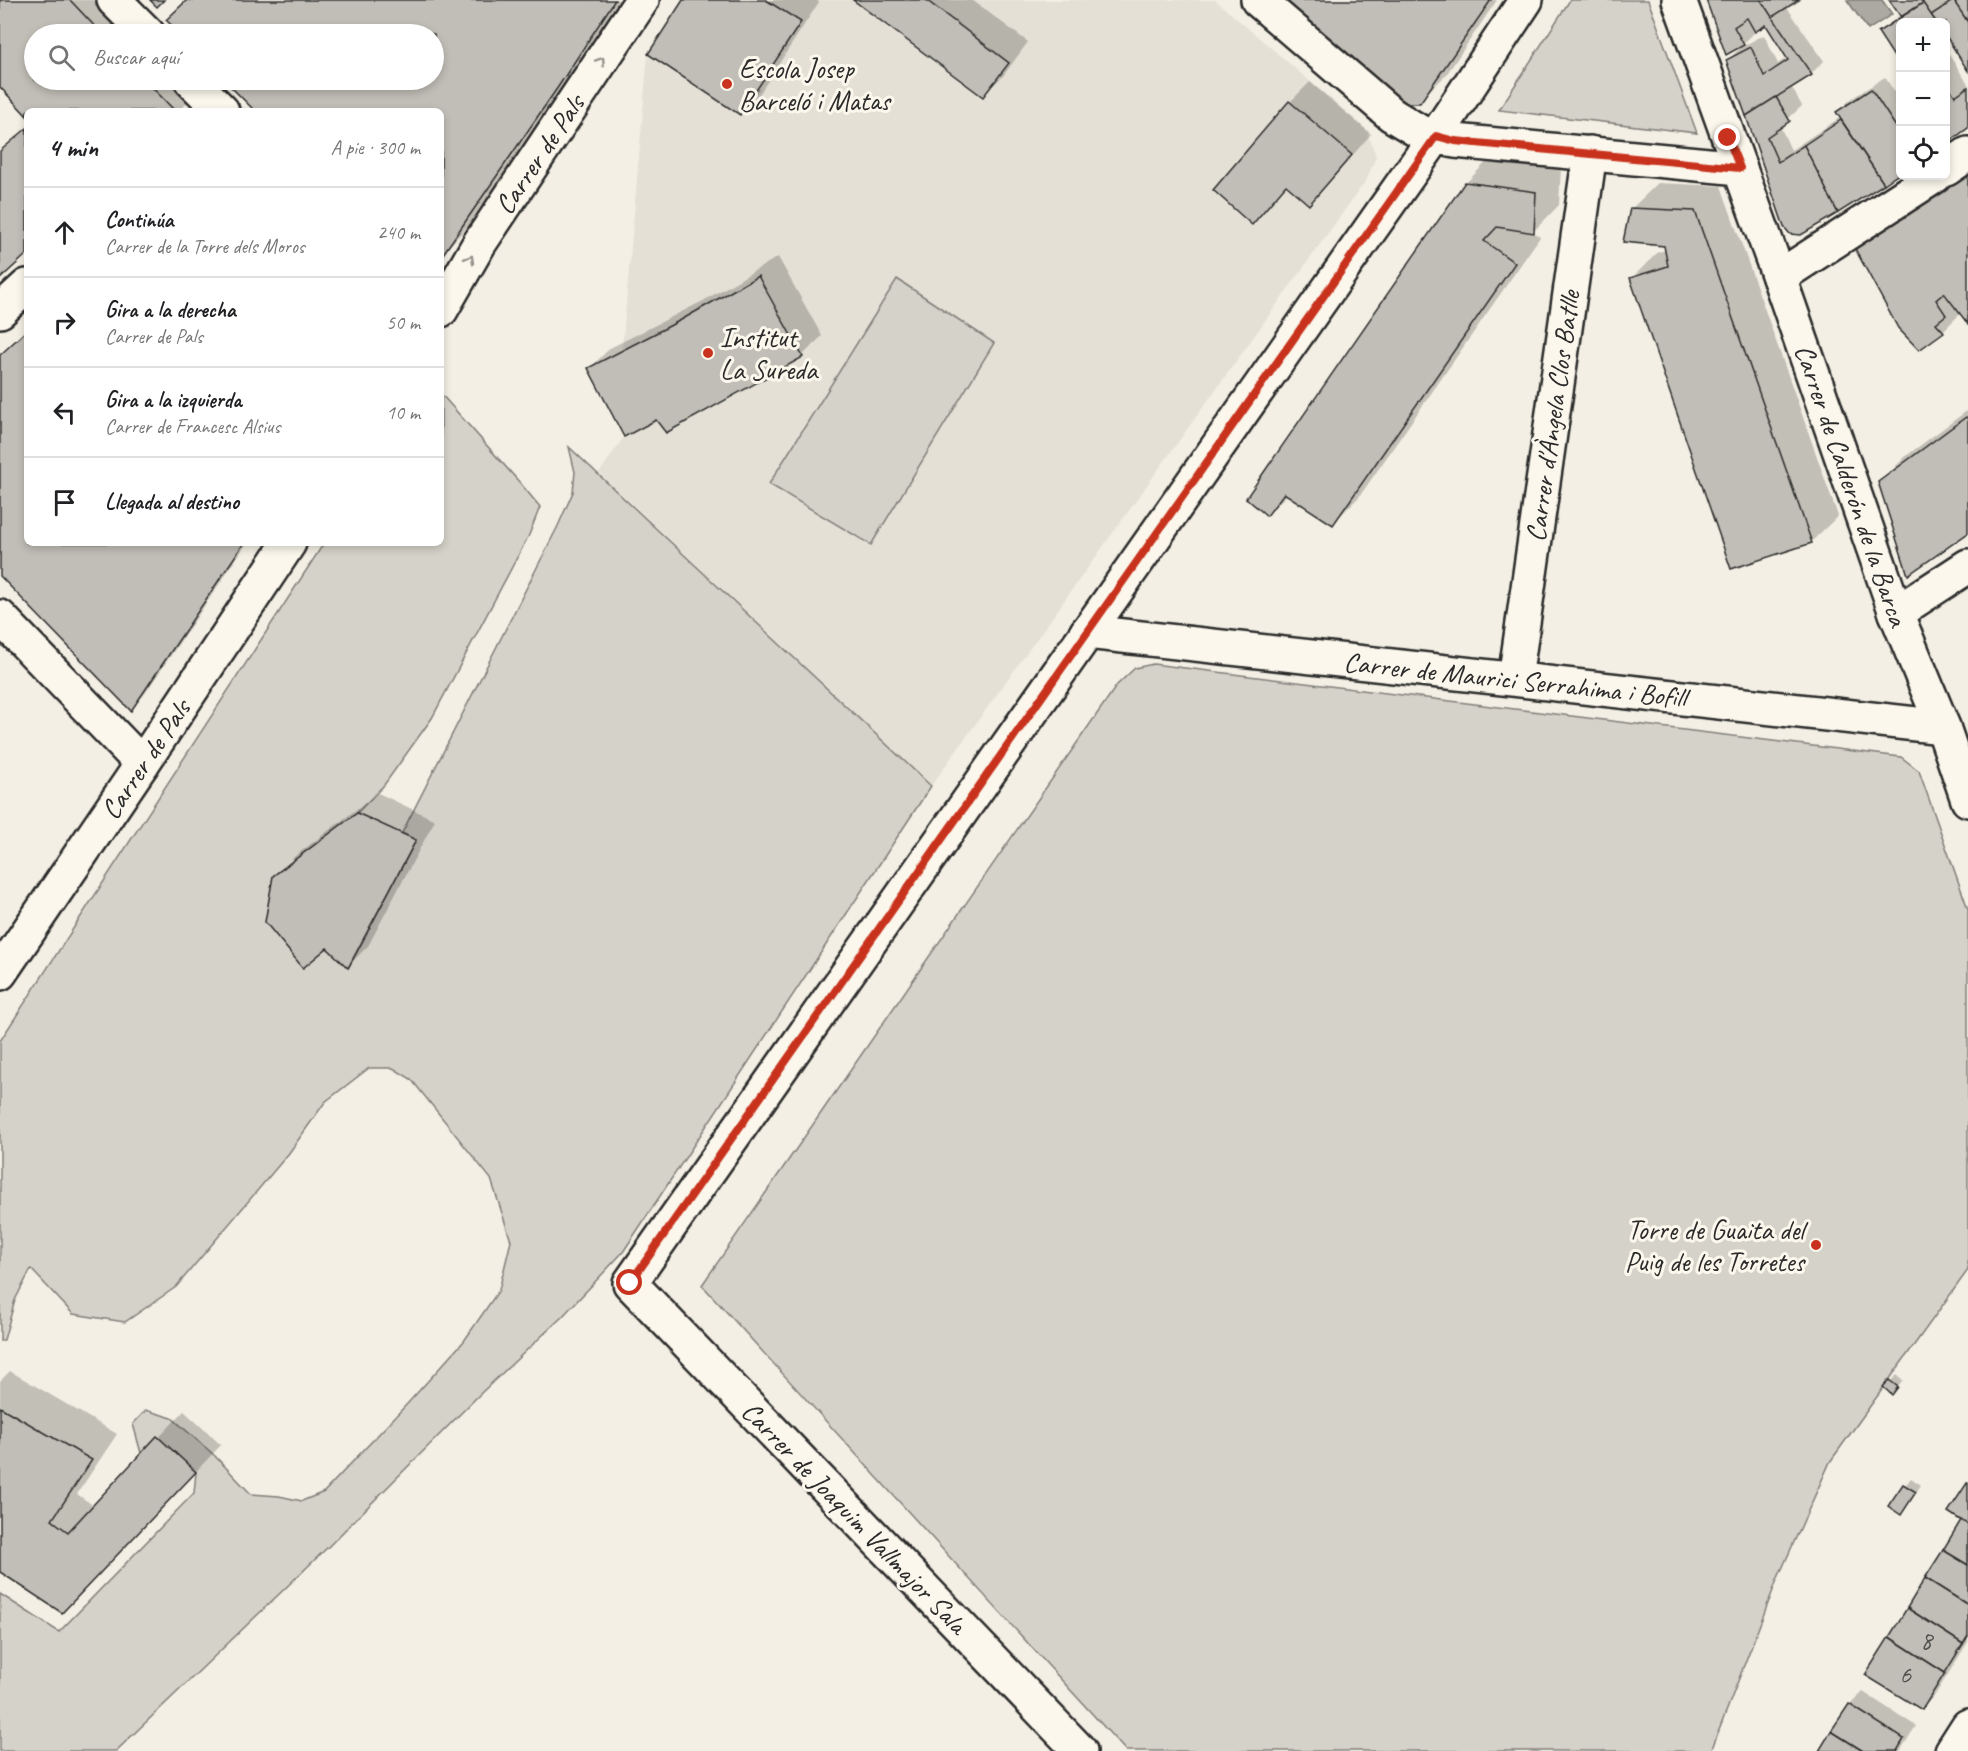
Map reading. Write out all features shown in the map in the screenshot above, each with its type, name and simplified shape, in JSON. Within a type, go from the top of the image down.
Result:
[{"type":"street","points":[[114,0],[137,24]]},
{"type":"street","name":"Carrer de Pals","points":[[444,305],[479,244],[642,0]]},
{"type":"street","points":[[1258,0],[1392,115],[1420,132],[1455,141],[1740,168]]},
{"type":"street","points":[[1087,632],[1436,136],[1526,0]]},
{"type":"street","name":"Carrer de Calderón de la Barca","points":[[1679,0],[1779,277],[1896,613],[1943,727],[1968,800]]},
{"type":"street","points":[[200,90],[215,108]]},
{"type":"street","name":"Carrer d'Àngela Clos Batlle","points":[[1515,679],[1590,153]]},
{"type":"street","points":[[1950,166],[1968,154]]},
{"type":"street","points":[[1779,277],[1929,180]]},
{"type":"street","points":[[0,312],[24,289]]},
{"type":"street","name":"Carrer de Pals","points":[[0,973],[286,546]]},
{"type":"street","points":[[1896,613],[1968,566]]},
{"type":"street","points":[[0,617],[142,764]]},
{"type":"street","name":"Carrer de Maurici Serrahima i Bofill","points":[[1087,632],[1943,727]]},
{"type":"street","name":"Carrer de Joaquim Vallmajor Sala","points":[[1080,1751],[630,1283],[1087,632]]},
{"type":"street","points":[[1952,1751],[1968,1726]]},
{"type":"shaded area","points":[[683,0],[1215,0],[1366,129],[1376,156],[1367,179],[931,786],[599,473],[624,437],[588,368],[622,349],[648,54]]},
{"type":"shaded area","points":[[1570,0],[1648,0],[1697,133],[1499,110]]},
{"type":"shaded area","points":[[1847,0],[1882,0],[1892,14],[1868,30]]},
{"type":"shaded area","points":[[897,279],[994,343],[871,545],[769,484]]},
{"type":"shaded area","points":[[444,397],[540,507],[529,535],[432,718],[384,785],[357,813],[273,876],[303,968],[327,948],[349,967],[416,840],[402,833],[558,526],[573,492],[575,472],[569,447],[931,786],[623,1252],[562,1317],[480,1394],[329,1546],[116,1751],[0,1751],[0,1594],[59,1632],[194,1493],[196,1472],[157,1436],[141,1453],[133,1424],[146,1410],[172,1418],[214,1455],[251,1494],[279,1496],[302,1501],[324,1492],[464,1341],[499,1290],[511,1241],[491,1179],[411,1079],[393,1068],[369,1068],[325,1102],[289,1153],[176,1287],[125,1322],[73,1314],[31,1269],[15,1300],[4,1340],[0,1341],[0,1041],[322,546],[444,546]]},
{"type":"shaded area","points":[[1153,664],[1901,757],[1919,771],[1968,909],[1968,1270],[1830,1462],[1777,1580],[1711,1751],[1126,1751],[702,1285],[1117,685],[1135,668]]},
{"type":"building","points":[[0,0],[70,0],[93,24],[24,24],[24,90],[155,90],[172,108],[24,108],[24,113],[0,87]]},
{"type":"building","points":[[150,0],[164,0],[157,7]]},
{"type":"building","points":[[187,0],[615,0],[444,253],[444,108],[252,108],[234,90],[444,90],[444,24],[170,24],[166,20]]},
{"type":"building","name":"Escola Josep Barceló i Matas","points":[[683,0],[766,0],[801,22],[740,115],[648,54]]},
{"type":"building","name":"Escola Josep Barceló i Matas","points":[[853,0],[926,0],[1009,63],[983,97]]},
{"type":"building","points":[[1282,0],[1491,0],[1420,103],[1400,103]]},
{"type":"building","points":[[1706,0],[1761,0],[1812,75],[1746,116],[1726,60],[1751,47],[1764,76],[1788,60],[1766,25],[1755,32],[1747,18],[1734,27],[1744,45],[1726,55]]},
{"type":"building","points":[[1761,0],[1799,0],[1772,17]]},
{"type":"building","points":[[1889,0],[1921,0],[1923,3],[1901,17]]},
{"type":"building","points":[[1954,0],[1968,22],[1968,71],[1950,42],[1950,18],[1933,18],[1931,15]]},
{"type":"building","points":[[1968,0],[1968,22],[1955,3]]},
{"type":"building","points":[[1923,3],[1933,18],[1900,18]]},
{"type":"building","points":[[1896,20],[1896,60],[1878,32]]},
{"type":"building","points":[[1968,87],[1968,128],[1950,141],[1950,89],[1955,96]]},
{"type":"building","points":[[1871,89],[1896,127],[1896,176],[1884,184],[1836,112]]},
{"type":"building","points":[[1776,97],[1790,121],[1767,137],[1778,162],[1804,145],[1838,213],[1801,235],[1790,234],[1784,227],[1746,116]]},
{"type":"building","points":[[1289,101],[1352,155],[1309,205],[1286,185],[1252,225],[1213,190]]},
{"type":"building","points":[[1841,120],[1884,184],[1838,213],[1804,145]]},
{"type":"building","points":[[24,131],[24,257],[0,279],[0,151]]},
{"type":"building","points":[[1968,173],[1968,324],[1944,293],[1936,300],[1946,315],[1936,323],[1944,332],[1919,350],[1898,328],[1853,245]]},
{"type":"building","points":[[1465,182],[1536,192],[1534,233],[1497,227],[1484,241],[1515,263],[1333,525],[1284,493],[1267,516],[1246,498]]},
{"type":"building","points":[[1630,208],[1695,211],[1812,543],[1731,569],[1630,278],[1668,266],[1664,246],[1623,242]]},
{"type":"building","name":"Institut La Sureda","points":[[758,276],[803,357],[666,433],[656,420],[624,437],[588,368],[681,320]]},
{"type":"building","points":[[24,333],[24,546],[242,546],[131,711],[0,576],[0,355]]},
{"type":"building","points":[[1966,417],[1968,419],[1968,533],[1908,575],[1878,482]]},
{"type":"building","points":[[357,813],[416,840],[348,968],[327,948],[303,968],[265,922],[273,876]]},
{"type":"building","points":[[1889,1380],[1898,1387],[1892,1395],[1883,1387]]},
{"type":"building","points":[[0,1407],[92,1460],[52,1520],[68,1532],[157,1436],[196,1472],[62,1613],[0,1572]]},
{"type":"building","points":[[1968,1483],[1968,1525],[1948,1512]]},
{"type":"building","points":[[1903,1484],[1916,1492],[1901,1515],[1888,1506]]},
{"type":"building","points":[[1961,1520],[1968,1525],[1968,1565],[1943,1550]]},
{"type":"building","points":[[1943,1550],[1968,1565],[1968,1605],[1925,1578]]},
{"type":"building","points":[[1925,1578],[1968,1605],[1968,1636],[1963,1644],[1907,1608]]},
{"type":"building","points":[[1907,1608],[1963,1644],[1945,1673],[1889,1637]]},
{"type":"building","points":[[1889,1637],[1945,1673],[1922,1710],[1865,1675]]},
{"type":"building","points":[[1849,1704],[1904,1739],[1897,1751],[1863,1751],[1831,1731]]},
{"type":"building","points":[[1831,1731],[1863,1751],[1819,1751]]},
{"type":"place","name":"Escola Josep Barceló i Matas","points":[[727,84]]},
{"type":"place","name":"Institut La Sureda","points":[[708,353]]},
{"type":"place","name":"Torre de Guaita del Puig de les Torretes","points":[[1816,1245]]},
{"type":"route","points":[[630,1283],[1436,136],[1455,141],[1740,168],[1728,138]]}]
